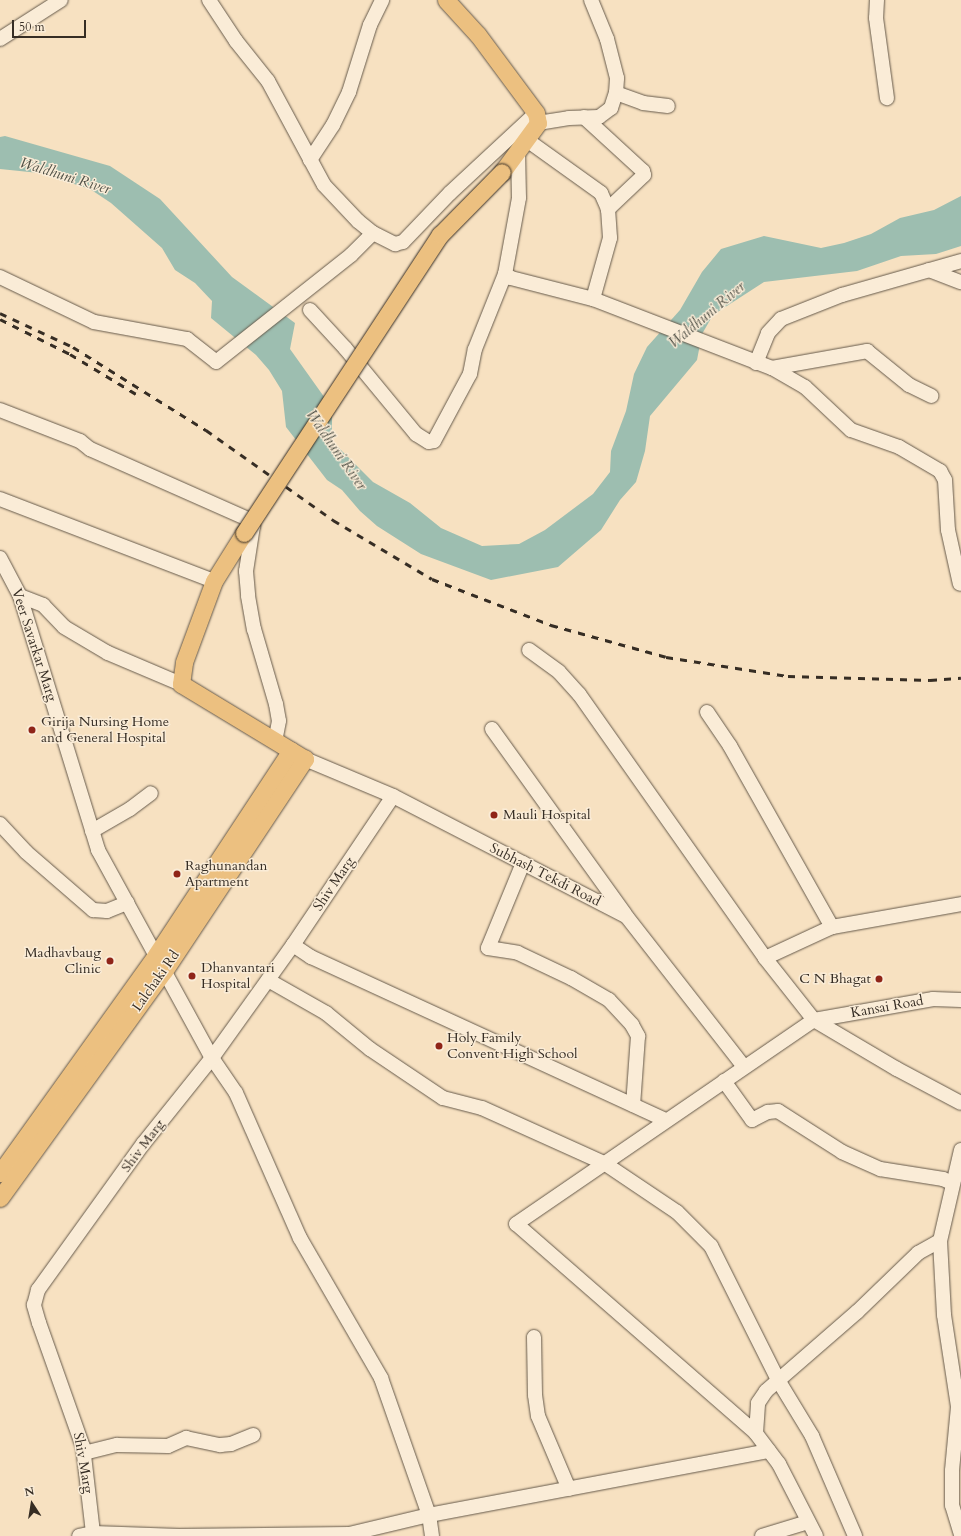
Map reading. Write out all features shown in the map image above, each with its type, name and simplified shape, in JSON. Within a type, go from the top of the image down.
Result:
[{"type":"main road","points":[[298,755],[181,684],[184,662],[214,581],[244,533],[440,235],[502,172],[522,145],[537,118],[478,35],[446,0]]},
{"type":"main road","name":"Lalchaki Rd","points":[[0,1173],[298,755]]},
{"type":"main road","name":"Lalchaki Rd","points":[[0,1198],[164,971],[298,755]]},
{"type":"street","points":[[0,39],[61,0]]},
{"type":"street","points":[[209,0],[236,41],[268,81],[324,185],[373,233],[395,244],[404,242],[450,193],[537,118],[599,117],[611,108],[616,93],[617,78],[607,39],[590,0]]},
{"type":"street","points":[[310,160],[333,125],[349,92],[370,25],[382,0]]},
{"type":"street","points":[[877,0],[876,18],[887,98]]},
{"type":"street","points":[[616,93],[643,103],[668,106]]},
{"type":"street","points":[[584,117],[643,171],[642,178],[608,209]]},
{"type":"street","points":[[310,310],[346,348],[416,434],[429,442],[434,441],[470,374],[475,350],[505,274],[520,198],[522,145],[602,193],[608,209],[610,238],[593,299]]},
{"type":"street","points":[[0,277],[94,322],[187,339],[216,362],[351,255],[373,233]]},
{"type":"street","points":[[756,363],[768,333],[781,319],[842,295],[961,261]]},
{"type":"street","points":[[928,270],[961,282]]},
{"type":"street","points":[[505,274],[511,278],[593,299],[651,320],[736,356],[772,368],[805,387],[851,430],[899,447],[943,474],[948,530],[960,584]]},
{"type":"street","points":[[772,368],[867,351],[909,385],[932,396]]},
{"type":"street","points":[[0,410],[80,441],[90,449],[248,519],[253,526],[246,571],[248,596],[254,629],[276,704],[279,722],[276,741]]},
{"type":"street","points":[[0,499],[214,581]]},
{"type":"street","name":"Veer Savarkar Marg","points":[[0,558],[20,596],[98,850],[212,1058],[236,1093],[300,1238],[381,1378],[429,1515],[432,1536]]},
{"type":"street","points":[[20,596],[40,603],[64,627],[108,653],[181,684]]},
{"type":"street","points":[[529,650],[559,672],[584,700],[765,958],[814,1020],[897,1069],[961,1103]]},
{"type":"street","points":[[707,712],[730,746],[832,927]]},
{"type":"street","points":[[492,729],[627,917]]},
{"type":"street","name":"Subhash Tekdi Road","points":[[298,755],[393,796],[627,917],[744,1068]]},
{"type":"street","points":[[92,831],[130,809],[151,793]]},
{"type":"street","name":"Shiv Marg","points":[[86,1534],[84,1453],[39,1323],[35,1298],[38,1290],[143,1144],[212,1058],[293,945],[393,796]]},
{"type":"street","points":[[0,824],[26,852],[93,910],[107,911],[127,903]]},
{"type":"street","points":[[523,863],[488,948],[518,953],[571,978],[608,1000],[627,1020],[638,1036],[639,1047],[633,1105]]},
{"type":"street","points":[[765,958],[832,927],[961,904]]},
{"type":"street","points":[[293,945],[311,957],[666,1120]]},
{"type":"street","points":[[268,980],[326,1013],[370,1049],[443,1098],[482,1108],[604,1163],[677,1212],[711,1246],[778,1380],[812,1436],[855,1536]]},
{"type":"street","name":"Kansai Road","points":[[814,1020],[933,999],[961,1000]]},
{"type":"street","points":[[814,1020],[516,1224],[756,1433],[779,1464],[816,1536]]},
{"type":"street","points":[[724,1081],[752,1120],[768,1112],[778,1111],[842,1152],[880,1169],[943,1179],[952,1183]]},
{"type":"street","points":[[961,1150],[952,1183],[953,1191],[940,1241],[944,1315],[958,1407],[952,1471],[952,1505],[961,1535]]},
{"type":"street","points":[[756,1433],[758,1403],[766,1391],[857,1312],[918,1253],[940,1241]]},
{"type":"street","points":[[534,1337],[535,1395],[538,1416],[569,1489]]},
{"type":"street","points":[[84,1453],[122,1445],[168,1446],[186,1438],[220,1445],[231,1444],[253,1435]]},
{"type":"street","points":[[86,1534],[179,1536],[349,1535],[429,1515],[769,1451]]},
{"type":"street","points":[[762,1536],[808,1522]]},
{"type":"water","name":"Waldhuni River","points":[[5,136],[110,166],[160,199],[232,277],[295,323],[290,349],[332,408],[332,441],[373,482],[410,503],[441,528],[482,546],[519,544],[545,530],[593,494],[610,472],[611,451],[626,411],[634,374],[647,347],[680,310],[702,272],[721,249],[764,236],[821,248],[844,243],[871,234],[900,218],[934,210],[961,196],[961,246],[936,254],[901,256],[857,271],[764,282],[713,315],[702,334],[697,360],[650,416],[645,451],[636,482],[620,500],[601,530],[558,567],[491,580],[421,554],[377,526],[360,511],[342,490],[327,480],[286,427],[282,391],[269,370],[256,355],[211,318],[212,301],[195,283],[175,270],[162,248],[111,203],[90,189],[39,173],[0,169],[0,137]]},
{"type":"railway","points":[[0,313],[73,347],[206,430],[333,520],[432,579],[551,625],[666,657],[788,676],[930,680],[961,678]]},
{"type":"railway","points":[[0,319],[70,354],[136,394]]},
{"type":"place","name":"Girija Nursing Home and General Hospital","points":[[32,730]]},
{"type":"place","name":"Mauli Hospital","points":[[494,815]]},
{"type":"place","name":"Raghunandan Apartment","points":[[177,874]]},
{"type":"place","name":"Madhavbaug Clinic","points":[[110,961]]},
{"type":"place","name":"Dhanvantari Hospital","points":[[192,976]]},
{"type":"place","name":"C N Bhagat","points":[[879,979]]},
{"type":"place","name":"Holy Family Convent High School","points":[[439,1046]]}]
